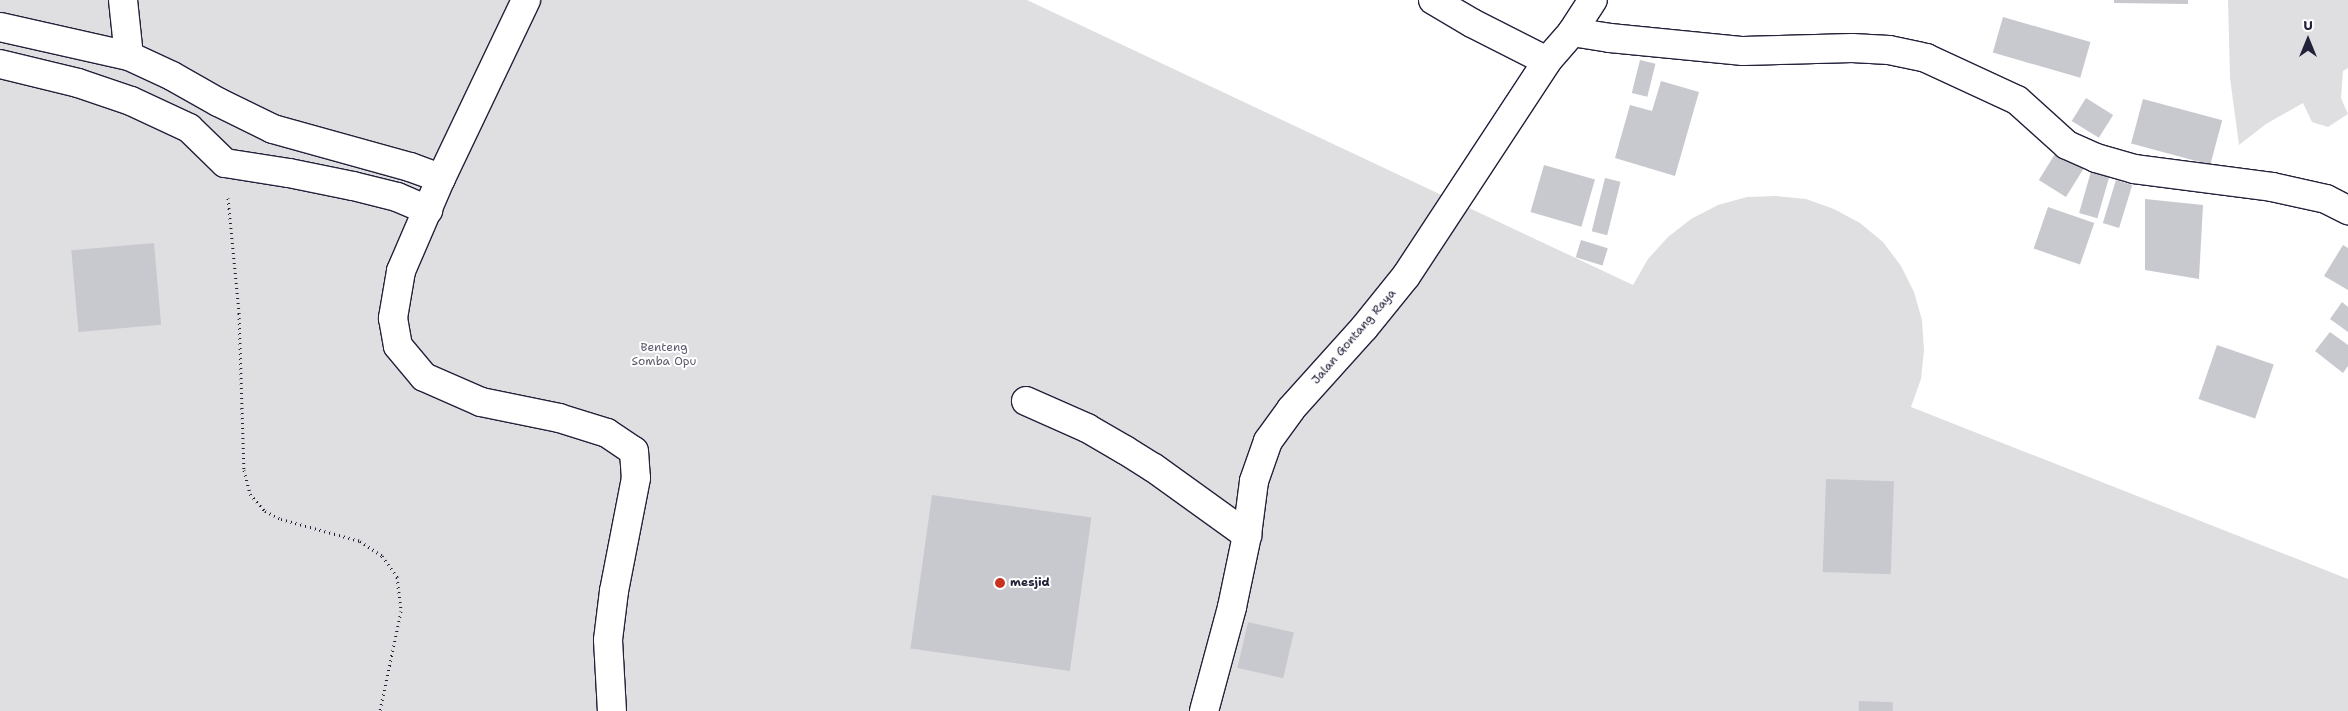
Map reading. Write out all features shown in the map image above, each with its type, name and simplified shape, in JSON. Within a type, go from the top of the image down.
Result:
[{"type":"street","points":[[123,0],[129,56]]},
{"type":"street","points":[[526,0],[441,178],[401,271],[393,318],[398,346],[424,377],[481,402],[559,418],[607,433],[634,451],[636,478],[614,591],[608,640],[612,711]]},
{"type":"street","points":[[1434,0],[1472,24],[1547,61]]},
{"type":"street","name":"Jalan Gontang Raya","points":[[1208,710],[1247,535],[1254,481],[1268,441],[1291,409],[1364,328],[1406,276],[1547,61],[1572,32],[1594,0]]},
{"type":"street","points":[[0,27],[129,56],[172,76],[225,106],[273,129],[410,167],[441,178]]},
{"type":"street","points":[[1572,32],[1610,38],[1743,51],[1852,48],[1889,50],[1926,58],[2017,100],[2067,145],[2096,158],[2134,169],[2272,188],[2326,199],[2348,210]]},
{"type":"street","points":[[0,64],[78,83],[131,101],[189,128],[225,163],[289,172],[353,186],[397,197],[428,210]]},
{"type":"street","points":[[1026,400],[1087,428],[1125,450],[1154,468],[1247,535]]},
{"type":"path","points":[[225,163],[239,313],[244,470],[250,494],[265,511],[281,519],[360,541],[382,556],[397,577],[401,611],[380,711]]},
{"type":"green space","name":"Benteng Somba Opu","points":[[0,0],[1027,0],[1633,285],[1648,259],[1668,237],[1691,219],[1718,205],[1747,197],[1776,196],[1806,199],[1834,209],[1860,223],[1883,242],[1901,266],[1914,292],[1922,320],[1924,350],[1921,379],[1911,407],[2348,579],[2348,711],[0,711]]},
{"type":"green space","points":[[2228,0],[2348,0],[2348,68],[2343,71],[2341,98],[2348,114],[2328,127],[2312,122],[2303,103],[2266,124],[2239,145],[2230,78]]},
{"type":"building","points":[[2114,0],[2188,0],[2188,4],[2114,3]]},
{"type":"building","points":[[2003,17],[2090,42],[2080,78],[1993,53]]},
{"type":"building","points":[[1640,60],[1656,64],[1647,97],[1632,93]]},
{"type":"building","points":[[1661,81],[1699,92],[1675,176],[1615,158],[1630,105],[1652,111]]},
{"type":"building","points":[[2086,98],[2113,115],[2099,138],[2072,121]]},
{"type":"building","points":[[2143,99],[2222,120],[2210,165],[2131,143]]},
{"type":"building","points":[[2060,146],[2087,163],[2066,197],[2039,180]]},
{"type":"building","points":[[2094,161],[2112,166],[2097,218],[2079,213]]},
{"type":"building","points":[[1544,165],[1595,180],[1581,227],[1530,212]]},
{"type":"building","points":[[1605,178],[1621,182],[1607,235],[1592,231]]},
{"type":"building","points":[[2116,180],[2132,185],[2119,228],[2103,223]]},
{"type":"building","points":[[2145,199],[2203,205],[2199,279],[2145,270]]},
{"type":"building","points":[[2048,207],[2094,223],[2080,265],[2034,249]]},
{"type":"building","points":[[1581,240],[1608,248],[1603,265],[1576,257]]},
{"type":"building","points":[[154,243],[161,325],[78,332],[71,250]]},
{"type":"building","points":[[2343,245],[2348,248],[2348,290],[2324,276]]},
{"type":"building","points":[[2342,302],[2348,307],[2348,332],[2330,319]]},
{"type":"building","points":[[2330,332],[2348,345],[2348,366],[2343,373],[2315,351]]},
{"type":"building","points":[[2217,345],[2274,365],[2255,418],[2198,399]]},
{"type":"building","points":[[1826,479],[1894,481],[1891,574],[1823,572]]},
{"type":"building","name":"mesjid","points":[[932,495],[1091,517],[1070,671],[910,648]]},
{"type":"building","points":[[1248,622],[1294,633],[1283,678],[1237,668]]},
{"type":"building","points":[[1859,701],[1893,702],[1893,711],[1859,711]]},
{"type":"place","name":"mesjid","points":[[1000,583]]}]
